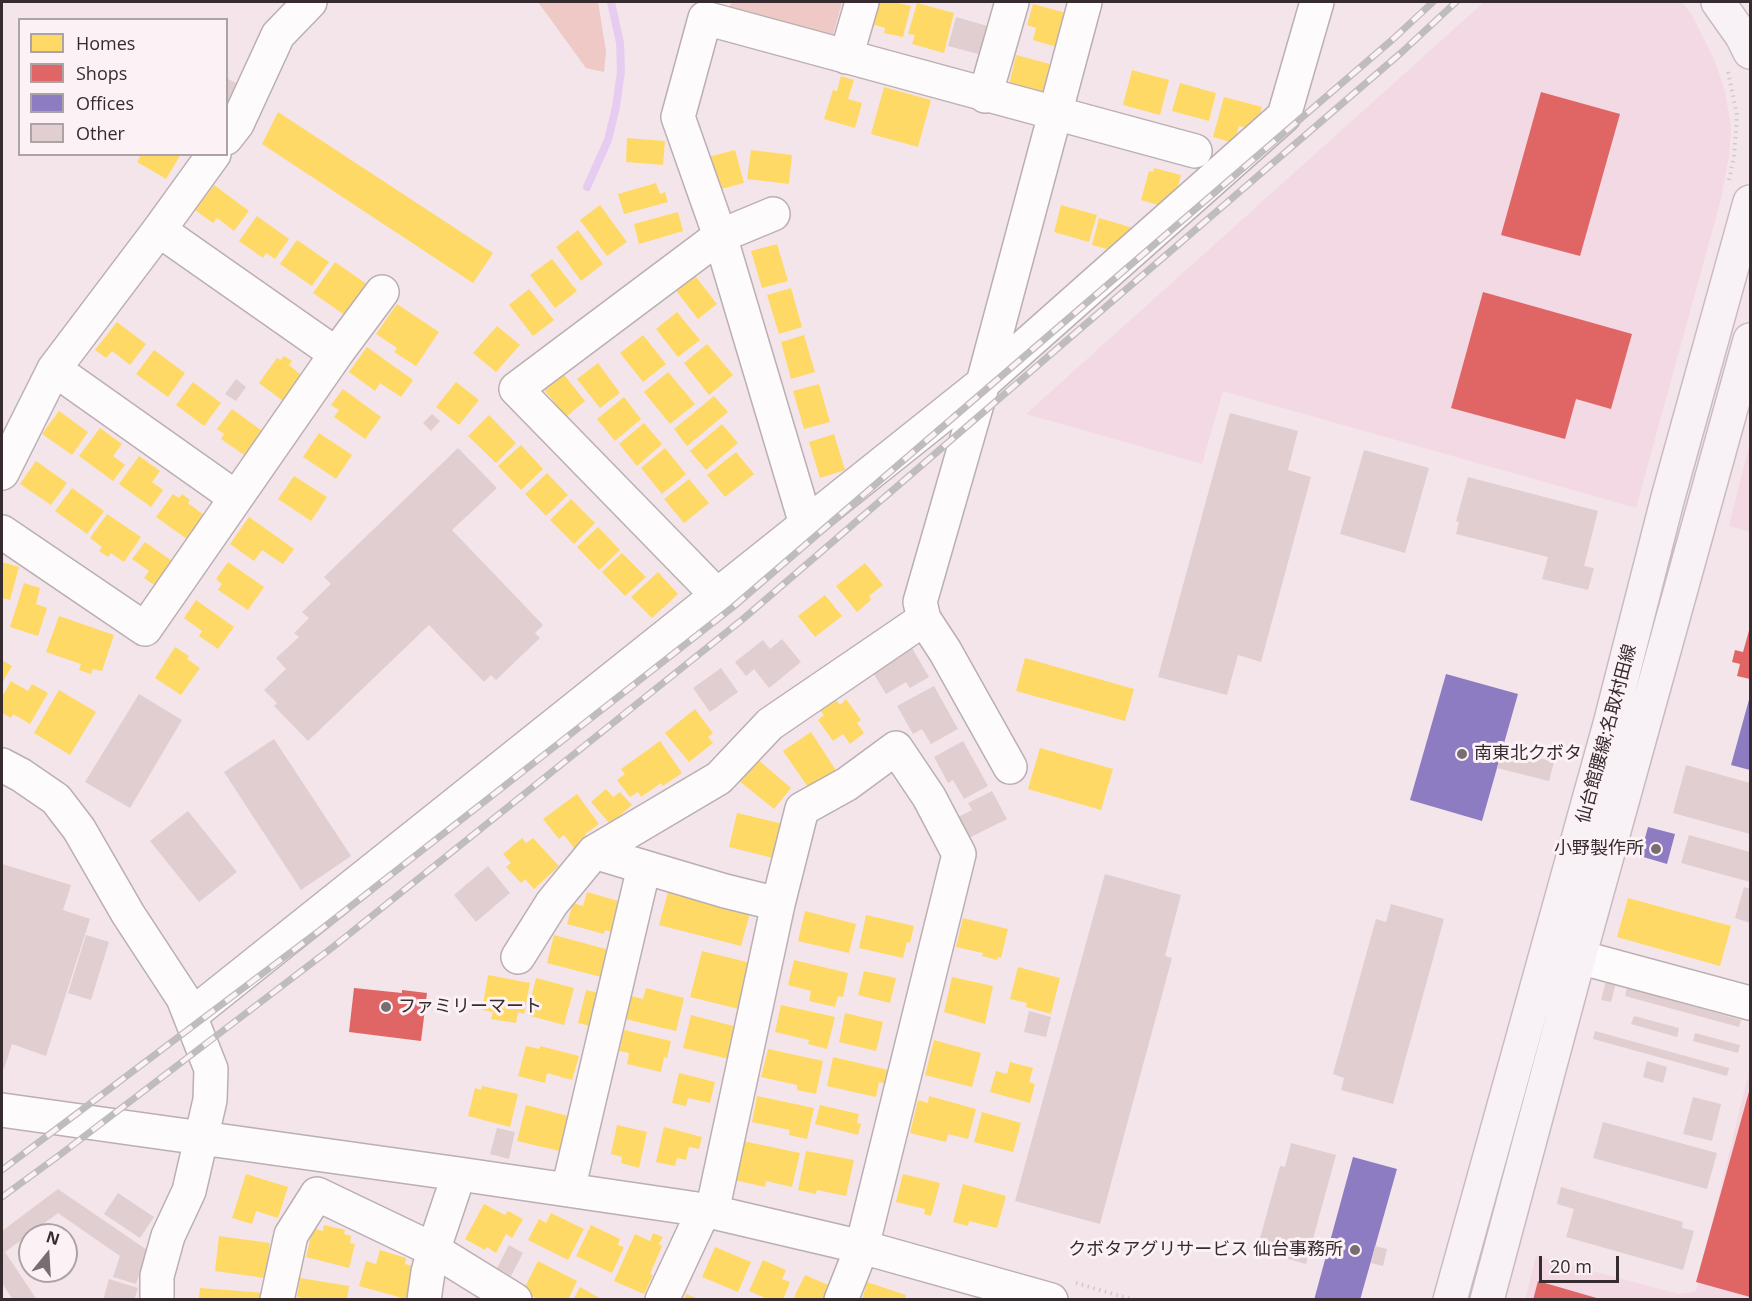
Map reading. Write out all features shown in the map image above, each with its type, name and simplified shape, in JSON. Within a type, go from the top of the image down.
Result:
[{"type":"main road","points":[[1718,2],[1742,36],[1739,60]]},
{"type":"main road","name":"仙台館腰線;名取村田線","points":[[1450,1299],[1610,724],[1667,501],[1739,196]]},
{"type":"main road","name":"仙台館腰線;名取村田線","points":[[1487,1299],[1750,340]]},
{"type":"street","points":[[228,135],[237,124],[278,35],[310,2]]},
{"type":"street","points":[[846,57],[862,2]]},
{"type":"street","points":[[985,96],[1012,2]]},
{"type":"street","points":[[1010,767],[945,651],[924,619],[920,602],[983,383],[1085,2]]},
{"type":"street","points":[[190,1016],[983,383],[1284,116],[1317,2]]},
{"type":"street","points":[[806,524],[720,236],[678,117],[705,18],[985,96],[1195,151]]},
{"type":"street","points":[[2,473],[54,369],[213,156]]},
{"type":"street","points":[[717,595],[516,389],[720,236],[773,214]]},
{"type":"street","points":[[159,230],[336,354]]},
{"type":"street","points":[[2,532],[145,629],[235,497],[382,292]]},
{"type":"street","points":[[54,369],[235,497]]},
{"type":"street","points":[[518,957],[552,903],[594,852],[719,778],[770,724],[924,619]]},
{"type":"street","points":[[662,1299],[708,1211],[777,904],[802,809],[847,784],[896,748],[929,796],[959,854],[862,1247],[841,1299]]},
{"type":"street","points":[[2,765],[56,799],[79,829],[128,914],[183,998],[211,1069],[210,1100],[189,1191],[168,1236],[159,1266],[158,1299]]},
{"type":"street","points":[[594,852],[724,891],[777,904]]},
{"type":"street","points":[[568,1190],[644,867]]},
{"type":"street","points":[[1579,957],[1750,1003]]},
{"type":"street","points":[[2,1110],[459,1173],[708,1211],[862,1247],[1051,1299]]},
{"type":"street","points":[[424,1299],[434,1250],[459,1173]]},
{"type":"street","points":[[277,1299],[291,1235],[317,1194],[434,1250],[515,1299]]},
{"type":"path","points":[[1739,60],[1734,157],[1739,196]]},
{"type":"shaded area","points":[[538,2],[598,2],[606,51],[604,72],[586,68]]},
{"type":"shaded area","points":[[732,2],[842,2],[833,35],[827,41],[727,11]]},
{"type":"shaded area","points":[[1484,2],[1682,2],[1692,15],[1715,61],[1725,92],[1731,127],[1729,156],[1721,199],[1636,508],[1223,391],[1202,464],[1026,414]]},
{"type":"shaded area","points":[[1750,442],[1750,532],[1729,526]]},
{"type":"shaded area","points":[[1747,1079],[1750,1080],[1750,1299],[1525,1300],[1536,1256],[1679,1294],[1696,1291]]},
{"type":"building: Homes","points":[[873,2],[893,2],[911,6],[903,37],[884,33],[885,28],[868,23]]},
{"type":"building: Homes","points":[[917,3],[954,13],[944,53],[912,44],[915,35],[908,34]]},
{"type":"building: Homes","points":[[1033,4],[1077,16],[1067,50],[1033,40],[1036,28],[1027,25]]},
{"type":"building: Homes","points":[[1016,55],[1050,64],[1041,102],[1007,94]]},
{"type":"building: Homes","points":[[1132,70],[1169,80],[1160,115],[1123,105]]},
{"type":"building: Homes","points":[[841,76],[854,80],[848,99],[862,103],[855,128],[824,119],[833,90],[837,91]]},
{"type":"building: Homes","points":[[1180,83],[1216,93],[1209,121],[1172,111]]},
{"type":"building: Homes","points":[[884,87],[931,100],[918,147],[871,134]]},
{"type":"building: Homes","points":[[1224,97],[1262,107],[1256,130],[1239,126],[1234,143],[1213,137]]},
{"type":"building: Homes","points":[[278,112],[493,253],[473,283],[262,144]]},
{"type":"building: Homes","points":[[627,138],[665,141],[663,165],[626,162]]},
{"type":"building: Homes","points":[[735,150],[744,183],[713,191],[704,158]]},
{"type":"building: Homes","points":[[751,150],[792,155],[789,184],[747,179]]},
{"type":"building: Homes","points":[[180,156],[166,179],[137,162],[140,157]]},
{"type":"building: Homes","points":[[1154,168],[1181,175],[1172,209],[1141,200],[1149,171],[1153,172]]},
{"type":"building: Homes","points":[[656,183],[660,194],[665,192],[668,202],[624,214],[618,194]]},
{"type":"building: Homes","points":[[214,185],[249,211],[234,231],[217,218],[213,223],[195,210]]},
{"type":"building: Homes","points":[[600,205],[627,242],[607,256],[580,220]]},
{"type":"building: Homes","points":[[1061,205],[1097,215],[1089,242],[1054,232]]},
{"type":"building: Homes","points":[[678,212],[683,231],[639,244],[634,224]]},
{"type":"building: Homes","points":[[257,216],[289,239],[275,259],[266,253],[263,258],[239,241]]},
{"type":"building: Homes","points":[[1099,218],[1137,229],[1118,252],[1092,245]]},
{"type":"building: Homes","points":[[578,230],[603,264],[581,281],[556,247]]},
{"type":"building: Homes","points":[[297,240],[329,262],[312,286],[280,264]]},
{"type":"building: Homes","points":[[777,244],[788,281],[762,288],[751,251]]},
{"type":"building: Homes","points":[[552,259],[577,291],[555,308],[530,275]]},
{"type":"building: Homes","points":[[335,262],[368,285],[346,316],[313,293]]},
{"type":"building: Homes","points":[[693,273],[717,304],[698,319],[674,288]]},
{"type":"building: Homes","points":[[791,288],[802,327],[779,334],[767,295]]},
{"type":"building: Homes","points":[[529,289],[554,320],[533,336],[509,305]]},
{"type":"building: Homes","points":[[397,304],[439,332],[416,366],[394,352],[397,348],[376,334]]},
{"type":"building: Homes","points":[[677,312],[700,340],[678,357],[656,329]]},
{"type":"building: Homes","points":[[117,322],[146,344],[130,365],[112,351],[106,358],[95,350]]},
{"type":"building: Homes","points":[[497,326],[520,345],[496,372],[473,353]]},
{"type":"building: Homes","points":[[643,335],[666,364],[643,382],[620,353]]},
{"type":"building: Homes","points":[[804,335],[815,372],[791,379],[781,342]]},
{"type":"building: Homes","points":[[707,344],[733,375],[709,395],[684,363]]},
{"type":"building: Homes","points":[[367,347],[413,380],[401,397],[380,383],[375,391],[349,372]]},
{"type":"building: Homes","points":[[154,350],[185,373],[168,397],[136,374]]},
{"type":"building: Homes","points":[[284,356],[292,361],[289,365],[301,375],[283,401],[259,383],[277,358],[281,360]]},
{"type":"building: Homes","points":[[598,363],[620,393],[600,408],[577,379]]},
{"type":"building: Homes","points":[[561,371],[585,401],[566,417],[542,387]]},
{"type":"building: Homes","points":[[668,372],[695,404],[670,424],[644,392]]},
{"type":"building: Homes","points":[[193,382],[221,403],[204,426],[176,405]]},
{"type":"building: Homes","points":[[456,382],[479,400],[459,425],[436,407]]},
{"type":"building: Homes","points":[[819,384],[830,422],[804,429],[793,391]]},
{"type":"building: Homes","points":[[343,389],[381,417],[365,439],[334,417],[339,410],[331,405]]},
{"type":"building: Homes","points":[[714,396],[728,412],[687,446],[674,429]]},
{"type":"building: Homes","points":[[624,397],[641,419],[615,441],[597,419]]},
{"type":"building: Homes","points":[[232,409],[265,433],[247,457],[221,439],[224,434],[217,429]]},
{"type":"building: Homes","points":[[59,411],[88,432],[72,455],[42,434]]},
{"type":"building: Homes","points":[[489,415],[516,443],[496,463],[468,436]]},
{"type":"building: Homes","points":[[644,423],[662,444],[637,466],[619,444]]},
{"type":"building: Homes","points":[[722,424],[738,443],[706,470],[690,451]]},
{"type":"building: Homes","points":[[100,428],[122,444],[113,456],[125,465],[113,481],[79,456]]},
{"type":"building: Homes","points":[[319,433],[352,455],[336,479],[303,457]]},
{"type":"building: Homes","points":[[834,434],[845,470],[820,478],[809,442]]},
{"type":"building: Homes","points":[[521,445],[543,469],[521,490],[498,466]]},
{"type":"building: Homes","points":[[665,448],[686,474],[662,494],[641,468]]},
{"type":"building: Homes","points":[[736,452],[754,474],[725,497],[707,475]]},
{"type":"building: Homes","points":[[139,456],[160,471],[152,482],[163,490],[151,507],[119,484]]},
{"type":"building: Homes","points":[[36,461],[67,483],[51,505],[20,484]]},
{"type":"building: Homes","points":[[547,473],[568,495],[546,516],[525,494]]},
{"type":"building: Homes","points":[[294,476],[327,497],[311,521],[278,499]]},
{"type":"building: Homes","points":[[689,479],[709,503],[684,523],[664,499]]},
{"type":"building: Homes","points":[[72,488],[104,511],[87,534],[55,511]]},
{"type":"building: Homes","points":[[173,494],[179,498],[182,494],[190,500],[188,503],[204,515],[187,539],[156,517]]},
{"type":"building: Homes","points":[[571,499],[595,523],[574,544],[550,520]]},
{"type":"building: Homes","points":[[107,514],[141,537],[124,562],[111,553],[108,557],[99,551],[102,547],[90,538]]},
{"type":"building: Homes","points":[[249,517],[294,549],[283,564],[262,550],[254,561],[230,544]]},
{"type":"building: Homes","points":[[598,527],[620,550],[599,570],[577,547]]},
{"type":"building: Homes","points":[[145,542],[175,563],[157,587],[144,578],[149,571],[132,559]]},
{"type":"building: Homes","points":[[622,553],[646,577],[625,596],[602,572]]},
{"type":"building: Homes","points":[[2,562],[19,567],[10,600],[2,598]]},
{"type":"building: Homes","points":[[228,562],[264,587],[248,610],[218,590],[222,584],[216,579]]},
{"type":"building: Homes","points":[[865,563],[883,585],[869,596],[871,600],[857,612],[836,586]]},
{"type":"building: Homes","points":[[658,572],[678,594],[652,618],[631,597]]},
{"type":"building: Homes","points":[[24,583],[40,588],[36,604],[47,608],[38,636],[10,627]]},
{"type":"building: Homes","points":[[825,595],[842,616],[815,637],[798,616]]},
{"type":"building: Homes","points":[[196,600],[234,627],[218,649],[199,636],[202,631],[184,618]]},
{"type":"building: Homes","points":[[59,616],[114,635],[102,671],[93,669],[91,674],[79,670],[81,664],[46,652]]},
{"type":"building: Homes","points":[[175,647],[189,656],[187,659],[200,668],[181,695],[155,678]]},
{"type":"building: Homes","points":[[1025,658],[1134,689],[1125,721],[1016,691]]},
{"type":"building: Homes","points":[[2,660],[12,666],[2,683]]},
{"type":"building: Homes","points":[[11,681],[28,691],[32,684],[48,693],[30,724],[13,714],[11,718],[2,713],[2,697]]},
{"type":"building: Homes","points":[[59,690],[96,712],[70,755],[34,733]]},
{"type":"building: Homes","points":[[835,699],[840,705],[846,699],[861,720],[857,723],[864,733],[850,744],[843,734],[833,741],[818,720],[824,715],[820,710]]},
{"type":"building: Homes","points":[[695,709],[713,733],[708,737],[713,743],[689,762],[665,733]]},
{"type":"building: Homes","points":[[811,732],[837,772],[810,790],[783,751]]},
{"type":"building: Homes","points":[[660,741],[682,773],[663,786],[661,783],[641,797],[638,792],[630,797],[617,780],[625,774],[621,769]]},
{"type":"building: Homes","points":[[1040,748],[1113,769],[1101,810],[1028,789]]},
{"type":"building: Homes","points":[[756,758],[791,788],[774,809],[738,780]]},
{"type":"building: Homes","points":[[606,789],[613,797],[620,792],[632,805],[610,824],[591,802]]},
{"type":"building: Homes","points":[[577,794],[599,824],[585,834],[587,838],[574,848],[564,835],[559,839],[543,819]]},
{"type":"building: Homes","points":[[737,813],[792,826],[773,858],[729,847]]},
{"type":"building: Homes","points":[[522,838],[526,843],[533,838],[559,866],[534,889],[525,879],[521,883],[506,867],[511,863],[503,854]]},
{"type":"building: Homes","points":[[587,892],[618,901],[623,908],[616,933],[605,930],[604,934],[567,924],[573,903],[583,906]]},
{"type":"building: Homes","points":[[668,892],[750,913],[741,946],[659,925]]},
{"type":"building: Homes","points":[[1628,898],[1731,926],[1720,966],[1617,937]]},
{"type":"building: Homes","points":[[805,911],[856,924],[849,953],[798,941]]},
{"type":"building: Homes","points":[[866,915],[914,926],[903,958],[859,948]]},
{"type":"building: Homes","points":[[963,918],[1008,929],[1001,958],[998,957],[997,960],[982,956],[983,953],[956,947]]},
{"type":"building: Homes","points":[[554,935],[613,951],[605,978],[547,963]]},
{"type":"building: Homes","points":[[702,951],[751,963],[739,1009],[690,997]]},
{"type":"building: Homes","points":[[794,960],[848,973],[843,997],[838,996],[835,1007],[809,1001],[811,991],[788,985]]},
{"type":"building: Homes","points":[[1018,967],[1060,978],[1051,1014],[1026,1007],[1027,1003],[1010,999]]},
{"type":"building: Homes","points":[[864,971],[896,978],[890,1003],[858,995]]},
{"type":"building: Homes","points":[[488,975],[530,983],[524,1014],[518,1012],[516,1023],[491,1019],[493,1012],[482,1010]]},
{"type":"building: Homes","points":[[952,977],[993,986],[985,1024],[944,1012]]},
{"type":"building: Homes","points":[[536,978],[574,988],[564,1025],[527,1015]]},
{"type":"building: Homes","points":[[646,988],[684,998],[676,1031],[625,1019],[631,996],[643,999]]},
{"type":"building: Homes","points":[[586,990],[603,994],[594,1027],[578,1023]]},
{"type":"building: Homes","points":[[781,1005],[835,1017],[827,1049],[808,1044],[809,1040],[775,1032]]},
{"type":"building: Homes","points":[[845,1013],[883,1022],[876,1051],[839,1042]]},
{"type":"building: Homes","points":[[691,1015],[741,1028],[733,1060],[683,1048]]},
{"type":"building: Homes","points":[[624,1030],[671,1041],[661,1072],[627,1064],[629,1053],[619,1051]]},
{"type":"building: Homes","points":[[934,1040],[981,1053],[972,1087],[925,1075]]},
{"type":"building: Homes","points":[[526,1046],[540,1049],[540,1046],[579,1056],[572,1080],[547,1073],[545,1083],[518,1076]]},
{"type":"building: Homes","points":[[768,1049],[823,1061],[816,1094],[797,1090],[797,1085],[761,1077]]},
{"type":"building: Homes","points":[[833,1057],[888,1070],[885,1084],[879,1082],[876,1097],[827,1086]]},
{"type":"building: Homes","points":[[1010,1062],[1033,1068],[1029,1082],[1035,1084],[1030,1103],[990,1092],[996,1071],[1007,1074]]},
{"type":"building: Homes","points":[[679,1073],[715,1082],[710,1103],[688,1098],[686,1106],[672,1103]]},
{"type":"building: Homes","points":[[482,1086],[518,1094],[510,1127],[468,1116],[475,1088],[481,1090]]},
{"type":"building: Homes","points":[[757,1096],[814,1108],[807,1139],[789,1135],[790,1130],[752,1122]]},
{"type":"building: Homes","points":[[929,1096],[976,1109],[968,1139],[948,1134],[946,1142],[910,1133],[918,1100],[928,1103]]},
{"type":"building: Homes","points":[[526,1105],[572,1117],[564,1152],[517,1141]]},
{"type":"building: Homes","points":[[820,1105],[859,1114],[857,1123],[861,1124],[858,1135],[815,1124]]},
{"type":"building: Homes","points":[[982,1112],[1021,1123],[1013,1152],[974,1142]]},
{"type":"building: Homes","points":[[617,1125],[647,1132],[639,1168],[621,1163],[622,1157],[611,1154]]},
{"type":"building: Homes","points":[[664,1127],[702,1137],[699,1149],[689,1147],[686,1160],[677,1158],[675,1166],[656,1162]]},
{"type":"building: Homes","points":[[738,1140],[800,1153],[792,1187],[766,1181],[765,1187],[730,1179]]},
{"type":"building: Homes","points":[[806,1151],[854,1160],[846,1196],[817,1190],[816,1194],[798,1190]]},
{"type":"building: Homes","points":[[246,1174],[288,1187],[278,1218],[256,1211],[252,1224],[232,1218]]},
{"type":"building: Homes","points":[[903,1174],[940,1183],[931,1216],[924,1214],[925,1209],[896,1202]]},
{"type":"building: Homes","points":[[963,1184],[1006,1196],[997,1228],[969,1221],[968,1226],[953,1222]]},
{"type":"building: Homes","points":[[484,1204],[505,1215],[508,1211],[523,1219],[512,1238],[506,1234],[496,1253],[465,1239]]},
{"type":"building: Homes","points":[[551,1213],[584,1229],[568,1260],[528,1240],[539,1219],[546,1223]]},
{"type":"building: Homes","points":[[324,1225],[345,1230],[344,1234],[351,1236],[350,1243],[355,1244],[349,1268],[306,1257],[313,1228],[323,1231]]},
{"type":"building: Homes","points":[[591,1225],[620,1239],[618,1245],[624,1247],[612,1273],[576,1256]]},
{"type":"building: Homes","points":[[653,1233],[663,1237],[659,1244],[662,1246],[644,1294],[614,1281],[635,1234],[650,1241]]},
{"type":"building: Homes","points":[[219,1236],[270,1243],[265,1278],[215,1271]]},
{"type":"building: Homes","points":[[715,1247],[751,1262],[738,1292],[702,1277]]},
{"type":"building: Homes","points":[[380,1250],[406,1258],[405,1264],[416,1267],[406,1299],[359,1286],[366,1261],[376,1264]]},
{"type":"building: Homes","points":[[763,1260],[786,1270],[782,1279],[790,1282],[783,1300],[770,1300],[749,1291]]},
{"type":"building: Homes","points":[[538,1261],[577,1281],[568,1300],[539,1300],[523,1291]]},
{"type":"building: Homes","points":[[805,1275],[833,1287],[827,1300],[799,1300],[794,1297]]},
{"type":"building: Homes","points":[[300,1278],[349,1286],[347,1300],[316,1300],[297,1297]]},
{"type":"building: Homes","points":[[867,1282],[906,1295],[905,1300],[862,1300]]},
{"type":"building: Homes","points":[[580,1287],[603,1300],[573,1300]]},
{"type":"building: Homes","points":[[200,1288],[266,1293],[266,1300],[199,1300]]},
{"type":"building: Homes","points":[[686,1294],[699,1299],[699,1300],[684,1300]]},
{"type":"building: Shops","points":[[1541,92],[1620,114],[1580,256],[1501,235]]},
{"type":"building: Shops","points":[[1483,292],[1632,334],[1611,409],[1576,399],[1565,439],[1451,408]]},
{"type":"building: Shops","points":[[1750,627],[1750,679],[1737,676],[1740,664],[1732,662],[1735,650],[1743,652]]},
{"type":"building: Shops","points":[[354,988],[427,993],[421,1041],[349,1032]]},
{"type":"building: Shops","points":[[1750,1088],[1750,1297],[1696,1282]]},
{"type":"building: Shops","points":[[1538,1281],[1600,1299],[1600,1300],[1533,1300]]},
{"type":"building: Offices","points":[[1446,674],[1518,694],[1482,821],[1410,800]]},
{"type":"building: Offices","points":[[1750,696],[1750,770],[1731,765]]},
{"type":"building: Offices","points":[[1648,827],[1675,834],[1667,864],[1640,856]]},
{"type":"building: Offices","points":[[1353,1157],[1397,1169],[1360,1300],[1314,1300]]},
{"type":"building: Other","points":[[956,17],[998,29],[990,57],[948,46]]},
{"type":"building: Other","points":[[228,79],[238,84],[228,101]]},
{"type":"building: Other","points":[[236,379],[246,387],[236,401],[225,394]]},
{"type":"building: Other","points":[[1230,413],[1298,431],[1288,470],[1311,477],[1261,662],[1238,655],[1227,695],[1158,677]]},
{"type":"building: Other","points":[[432,414],[440,421],[431,431],[423,423]]},
{"type":"building: Other","points":[[458,448],[497,488],[452,530],[543,625],[535,633],[540,638],[496,680],[491,675],[484,682],[429,625],[308,741],[274,706],[277,703],[264,690],[286,669],[276,658],[299,637],[294,633],[309,618],[302,612],[331,584],[324,577]]},
{"type":"building: Other","points":[[1364,450],[1429,468],[1405,553],[1340,534]]},
{"type":"building: Other","points":[[1468,477],[1598,511],[1584,566],[1594,568],[1588,590],[1542,579],[1548,557],[1456,534],[1459,522],[1456,521]]},
{"type":"building: Other","points":[[782,639],[801,662],[769,688],[754,669],[746,676],[735,662],[763,640],[770,649]]},
{"type":"building: Other","points":[[912,648],[929,677],[910,688],[906,682],[886,694],[872,671]]},
{"type":"building: Other","points":[[721,668],[738,692],[710,712],[693,688]]},
{"type":"building: Other","points":[[934,686],[958,729],[931,744],[922,729],[913,734],[897,706]]},
{"type":"building: Other","points":[[139,694],[182,720],[130,808],[85,782]]},
{"type":"building: Other","points":[[274,739],[351,856],[301,890],[224,772]]},
{"type":"building: Other","points":[[963,741],[988,786],[964,799],[953,780],[948,783],[934,757]]},
{"type":"building: Other","points":[[1503,748],[1554,762],[1549,781],[1497,768]]},
{"type":"building: Other","points":[[1686,765],[1750,783],[1750,834],[1673,813]]},
{"type":"building: Other","points":[[992,791],[1007,819],[965,840],[954,819],[972,810],[968,803]]},
{"type":"building: Other","points":[[188,811],[237,872],[199,902],[150,841]]},
{"type":"building: Other","points":[[1689,835],[1750,852],[1750,882],[1681,863]]},
{"type":"building: Other","points":[[2,864],[71,885],[63,910],[90,919],[46,1056],[12,1044],[4,1069],[2,1068]]},
{"type":"building: Other","points":[[488,866],[510,893],[476,922],[454,895]]},
{"type":"building: Other","points":[[1105,874],[1181,895],[1165,956],[1172,958],[1100,1224],[1015,1201]]},
{"type":"building: Other","points":[[1744,887],[1750,889],[1750,923],[1735,918]]},
{"type":"building: Other","points":[[1391,904],[1444,919],[1393,1104],[1341,1090],[1344,1078],[1333,1074],[1376,919],[1386,922]]},
{"type":"building: Other","points":[[86,935],[109,942],[91,1000],[68,993]]},
{"type":"building: Other","points":[[1607,977],[1617,979],[1611,1002],[1601,1000]]},
{"type":"building: Other","points":[[1627,988],[1741,1020],[1739,1027],[1625,996]]},
{"type":"building: Other","points":[[1029,1011],[1051,1017],[1046,1037],[1024,1032]]},
{"type":"building: Other","points":[[1634,1016],[1679,1028],[1677,1037],[1631,1024]]},
{"type":"building: Other","points":[[1595,1031],[1729,1068],[1727,1076],[1593,1039]]},
{"type":"building: Other","points":[[1695,1033],[1740,1045],[1738,1053],[1693,1041]]},
{"type":"building: Other","points":[[1647,1061],[1667,1067],[1663,1083],[1643,1077]]},
{"type":"building: Other","points":[[1693,1097],[1721,1104],[1712,1141],[1683,1134]]},
{"type":"building: Other","points":[[1603,1122],[1717,1153],[1707,1189],[1593,1158]]},
{"type":"building: Other","points":[[497,1128],[515,1132],[509,1159],[490,1154]]},
{"type":"building: Other","points":[[1291,1143],[1336,1155],[1306,1264],[1265,1252],[1267,1244],[1259,1242],[1280,1166],[1285,1167]]},
{"type":"building: Other","points":[[1561,1187],[1683,1222],[1682,1228],[1694,1231],[1683,1270],[1566,1237],[1574,1209],[1557,1204]]},
{"type":"building: Other","points":[[58,1189],[147,1250],[136,1284],[113,1277],[120,1256],[78,1227],[78,1223],[72,1223],[58,1213],[44,1223],[18,1223],[18,1242],[5,1252],[18,1272],[18,1283],[26,1283],[37,1300],[13,1300],[2,1283],[2,1231]]},
{"type":"building: Other","points":[[118,1193],[154,1217],[140,1238],[104,1214]]},
{"type":"building: Other","points":[[509,1245],[523,1253],[511,1276],[497,1268]]},
{"type":"building: Other","points":[[1375,1246],[1387,1249],[1383,1266],[1371,1263]]},
{"type":"building: Other","points":[[109,1279],[138,1288],[134,1300],[103,1300]]},
{"type":"waterway","points":[[587,187],[608,140],[621,71],[620,43],[611,2]]},
{"type":"railway","points":[[2,1170],[319,931],[733,607],[1392,40],[1433,2]]},
{"type":"railway","points":[[2,1197],[333,947],[743,619],[1402,52],[1456,2]]},
{"type":"place","name":"南東北クボタ","points":[[1462,754]]},
{"type":"place","name":"小野製作所","points":[[1656,849]]},
{"type":"place","name":"ファミリーマート","points":[[386,1007]]},
{"type":"place","name":"クボタアグリサービス 仙台事務所","points":[[1355,1250]]}]
